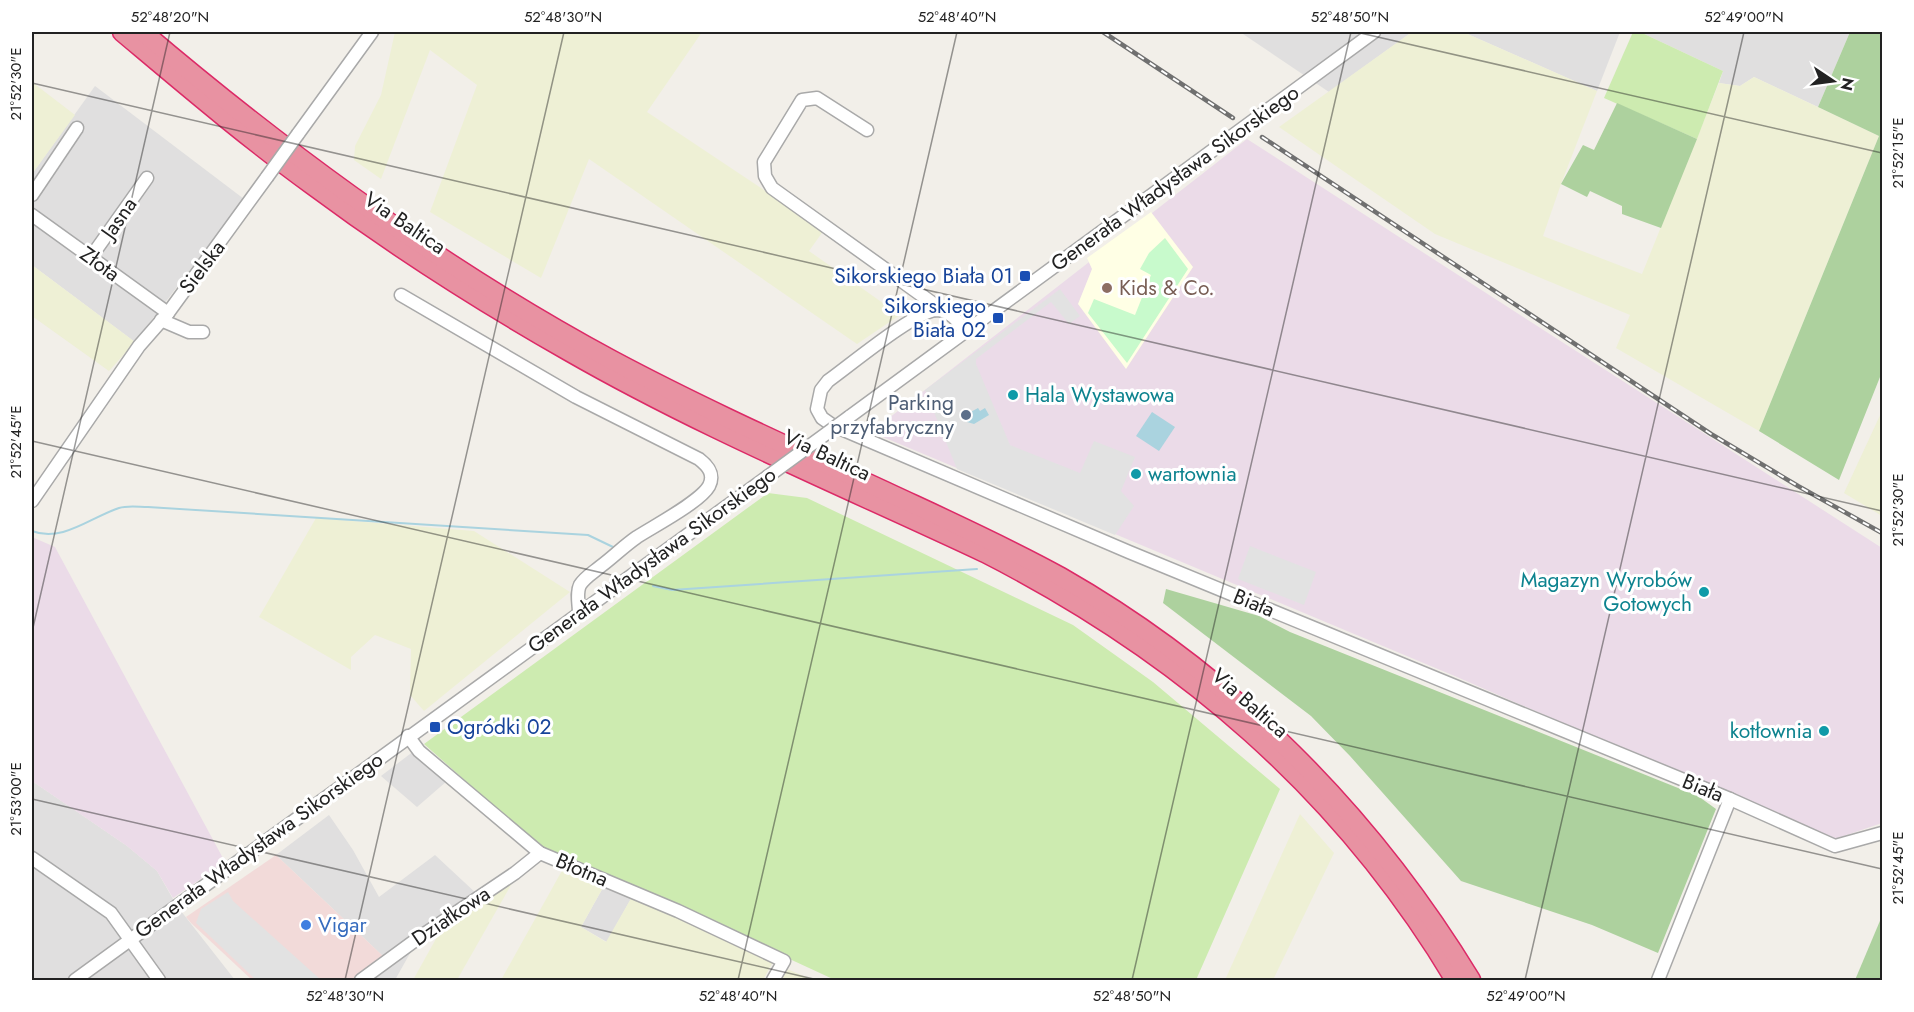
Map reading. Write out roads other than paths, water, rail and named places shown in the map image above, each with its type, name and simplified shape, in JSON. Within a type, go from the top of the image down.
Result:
[{"type":"highway","name":"Via Baltica","points":[[122,32],[214,109],[312,186],[412,255],[507,316],[609,374],[700,420],[1035,578],[1078,603],[1152,652],[1204,691],[1251,732],[1319,799],[1396,892],[1455,981]]},
{"type":"highway","name":"Via Baltica","points":[[143,32],[223,99],[324,176],[405,234],[507,299],[584,344],[682,396],[1031,561],[1091,595],[1161,641],[1248,711],[1286,746],[1336,798],[1410,888],[1471,981]]},
{"type":"street","name":"Sielska","points":[[32,501],[139,346],[164,317],[372,32]]},
{"type":"street","name":"Generała Władysława Sikorskiego","points":[[75,981],[1374,32]]},
{"type":"street","points":[[867,130],[817,98],[802,100],[764,162],[765,176],[772,188],[931,302],[934,310],[954,317],[964,332]]},
{"type":"street","points":[[32,195],[76,128]]},
{"type":"street","name":"Jasna","points":[[92,257],[147,178]]},
{"type":"street","name":"Złota","points":[[32,215],[92,257],[164,317],[189,332],[203,332]]},
{"type":"street","points":[[401,295],[576,397],[699,459],[708,467],[712,476],[705,491],[686,507],[635,539],[588,576],[580,586],[578,594],[579,613]]},
{"type":"street","name":"Biała","points":[[934,310],[899,329],[828,381],[821,390],[818,400],[817,410],[822,418],[832,425],[1128,552],[1730,799],[1834,846],[1882,833]]},
{"type":"street","name":"Błotna","points":[[408,736],[419,751],[540,853],[678,911],[784,961],[772,981]]},
{"type":"street","points":[[1658,981],[1730,799]]},
{"type":"street","name":"Działkowa","points":[[361,981],[540,853]]},
{"type":"street","points":[[32,858],[111,913],[159,981]]},
{"type":"water","points":[[978,408],[980,411],[985,408],[989,415],[974,424],[967,422],[967,414]]},
{"type":"water","points":[[1152,412],[1175,427],[1159,451],[1136,436]]},
{"type":"waterway","points":[[32,531],[54,534],[119,508],[133,506],[588,535],[613,547]]},
{"type":"waterway","points":[[653,586],[672,590],[977,569]]},
{"type":"railway","points":[[1103,32],[1233,118]]},
{"type":"railway","points":[[1262,137],[1711,434],[1882,533]]},
{"type":"place","name":"Sikorskiego Biała 01","points":[[1025,276]]},
{"type":"place","name":"Kids & Co.","points":[[1107,288]]},
{"type":"place","name":"Sikorskiego Biała 02","points":[[998,318]]},
{"type":"place","name":"Hala Wystawowa","points":[[1013,395]]},
{"type":"place","name":"Parking przyfabryczny","points":[[966,415]]},
{"type":"place","name":"wartownia","points":[[1136,474]]},
{"type":"place","name":"Magazyn Wyrobów Gotowych","points":[[1704,592]]},
{"type":"place","name":"Ogródki 02","points":[[435,727]]},
{"type":"place","name":"kotłownia","points":[[1824,731]]},
{"type":"place","name":"Vigar","points":[[306,925]]}]
